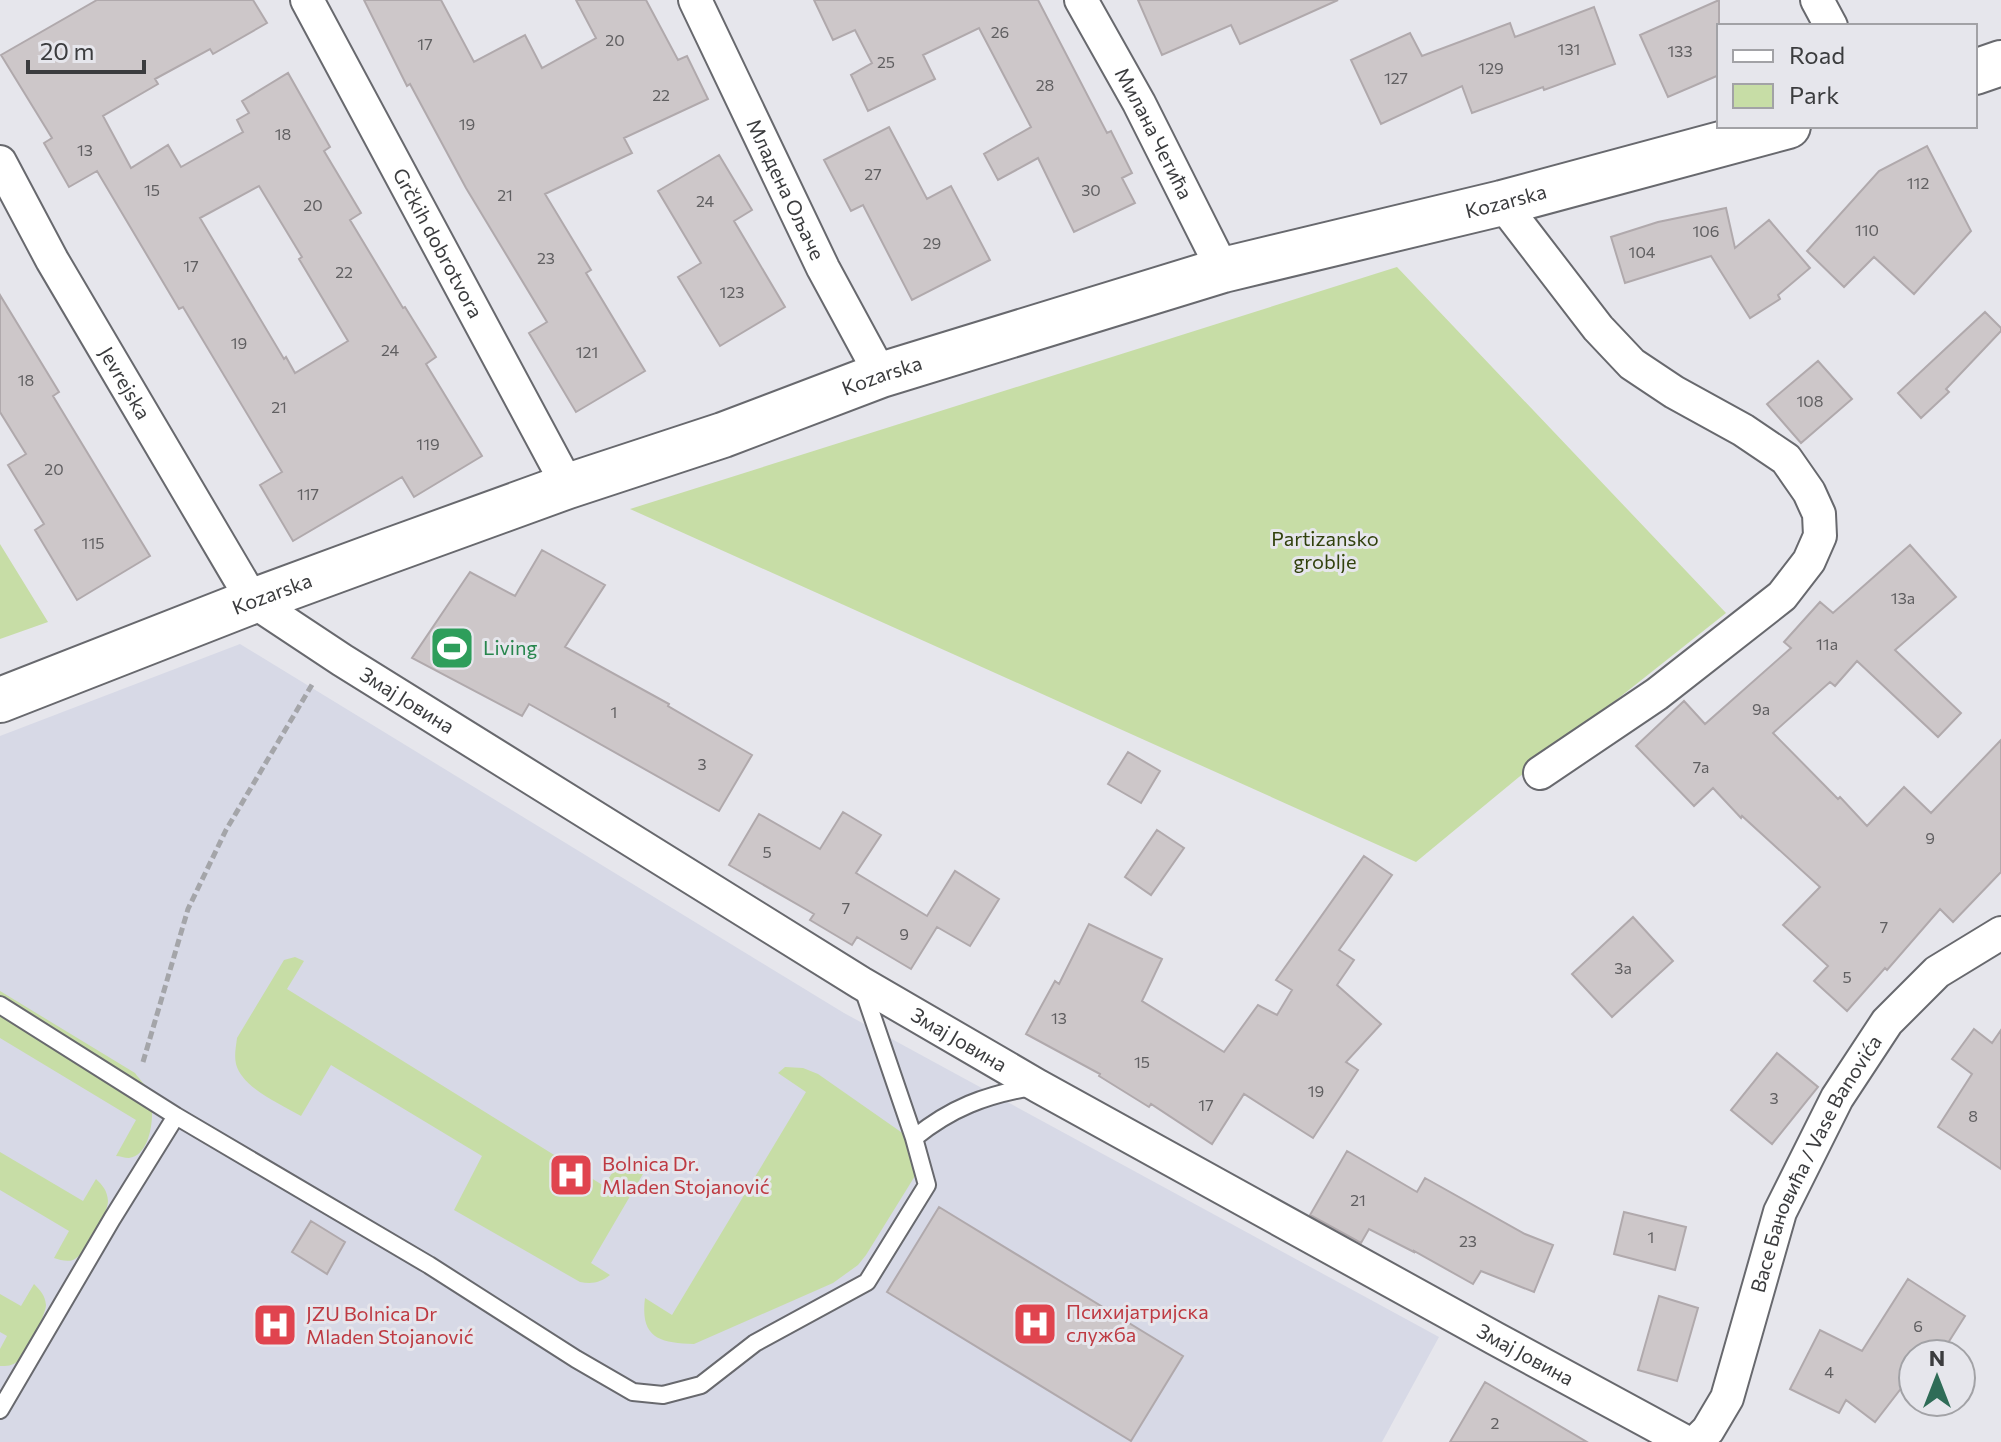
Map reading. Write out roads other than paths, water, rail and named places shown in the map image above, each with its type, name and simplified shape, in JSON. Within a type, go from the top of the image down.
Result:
[{"type":"street","name":"Grčkih dobrotvora","points":[[307,0],[568,486]]},
{"type":"street","name":"Младена Ољаче","points":[[695,0],[823,268],[881,375]]},
{"type":"street","name":"Милана Четића","points":[[1081,0],[1139,103],[1223,270]]},
{"type":"street","points":[[1817,0],[1830,24]]},
{"type":"street","points":[[1977,71],[2001,63]]},
{"type":"street","name":"Kozarska","points":[[0,700],[253,601],[568,486],[723,435],[881,375],[1223,270],[1502,203],[1781,128]]},
{"type":"street","name":"Jevrejska","points":[[0,162],[52,260],[253,601]]},
{"type":"street","points":[[1502,203],[1598,328],[1632,364],[1786,459],[1809,492],[1819,514],[1820,536],[1809,561],[1782,596],[1657,694],[1540,773]]},
{"type":"street","name":"Змај Јовина","points":[[253,601],[861,983],[1038,1086],[1686,1442]]},
{"type":"street","name":"Васе Бановића / Vase Banovića","points":[[1696,1442],[1708,1430],[1727,1398],[1780,1212],[1837,1098],[1887,1022],[1937,972],[2001,933]]},
{"type":"lane","points":[[0,1005],[176,1116],[429,1265],[576,1359],[633,1392],[663,1395],[701,1385],[755,1343],[867,1282],[927,1185],[861,983]]},
{"type":"lane","points":[[914,1138],[967,1104],[1001,1092],[1038,1086]]},
{"type":"lane","points":[[0,1410],[176,1116]]},
{"type":"place","name":"Living","points":[[452,648]]},
{"type":"place","name":"Bolnica Dr. Mladen Stojanović","points":[[571,1175]]},
{"type":"place","name":"Психијатријска служба","points":[[1035,1324]]},
{"type":"place","name":"JZU Bolnica Dr Mladen Stojanović","points":[[275,1325]]},
{"type":"park label","name":"Partizansko groblje","points":[[1325,550]]}]
